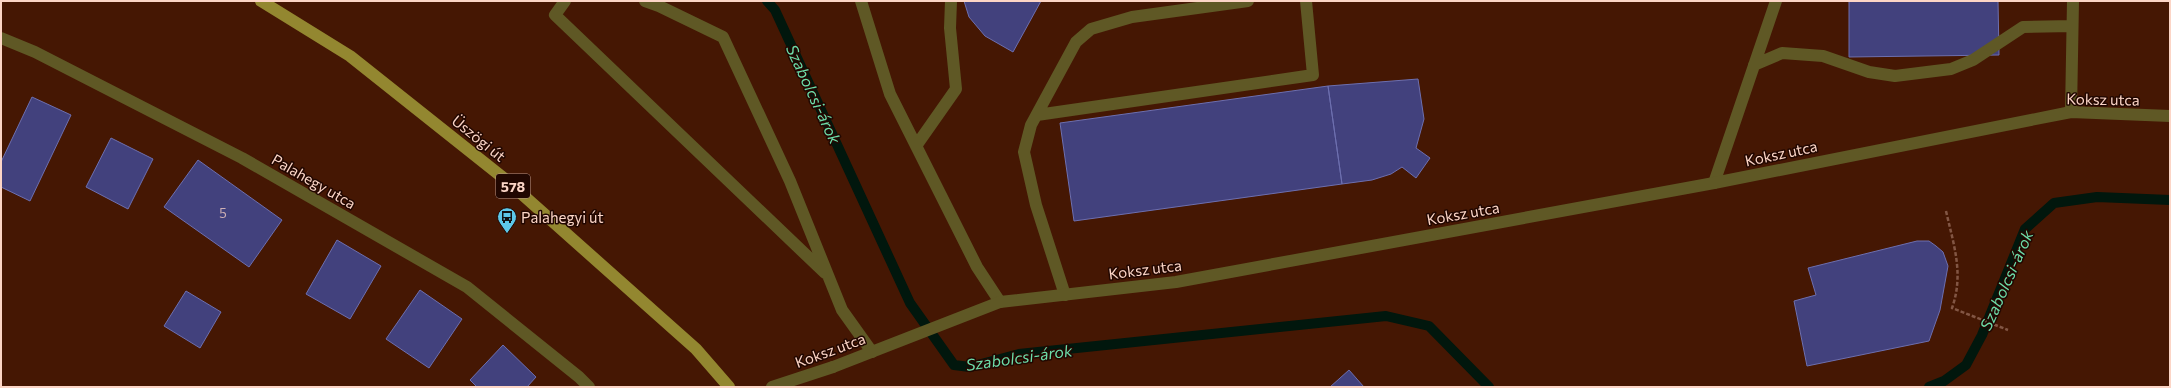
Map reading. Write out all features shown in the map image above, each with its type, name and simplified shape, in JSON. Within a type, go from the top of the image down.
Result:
[{"type":"main road","name":"Üszögi út","points":[[261,1],[350,56],[506,180],[696,349],[729,387]]},
{"type":"street","points":[[565,1],[555,15],[828,277]]},
{"type":"street","points":[[645,1],[659,6],[723,37],[790,181],[842,310],[872,352]]},
{"type":"street","points":[[862,1],[890,94],[977,267],[1000,302]]},
{"type":"street","points":[[916,146],[956,90],[950,28],[950,1]]},
{"type":"street","points":[[1065,295],[1036,205],[1024,152],[1031,125],[1076,42],[1091,29],[1132,17],[1248,1]]},
{"type":"street","points":[[1037,115],[1313,75],[1306,1]]},
{"type":"street","points":[[1714,183],[1776,1]]},
{"type":"street","points":[[2071,112],[2073,1]]},
{"type":"street","points":[[1754,65],[1782,53],[1823,56],[1869,72],[1895,76],[1944,70],[1951,69],[1973,60],[2023,27],[2072,26]]},
{"type":"street","name":"Palahegy utca","points":[[1,38],[35,52],[242,158],[467,287],[579,377],[589,387]]},
{"type":"street","name":"Koksz utca","points":[[772,387],[833,367],[1000,302],[1176,282],[1714,183],[2071,112],[2170,116]]},
{"type":"path","points":[[1946,211],[1959,271],[1957,294],[1952,308],[2008,330]]},
{"type":"building","points":[[964,1],[1041,1],[1013,52],[985,36],[969,17]]},
{"type":"building","points":[[1849,1],[1998,1],[1999,55],[1849,57]]},
{"type":"building","points":[[1418,79],[1424,119],[1416,148],[1430,158],[1416,178],[1402,167],[1391,174],[1372,180],[1342,184],[1328,86]]},
{"type":"building","points":[[1328,86],[1342,184],[1074,221],[1060,123]]},
{"type":"building","points":[[32,97],[71,115],[30,201],[1,187],[1,162]]},
{"type":"building","points":[[111,138],[153,159],[128,209],[86,187]]},
{"type":"building","points":[[198,160],[282,220],[249,267],[164,207]]},
{"type":"building","points":[[337,240],[381,266],[350,319],[306,294]]},
{"type":"building","points":[[1917,241],[1929,241],[1936,246],[1943,252],[1948,266],[1940,310],[1929,341],[1807,366],[1794,301],[1816,295],[1808,268]]},
{"type":"building","points":[[420,290],[462,319],[429,368],[386,339]]},
{"type":"building","points":[[186,291],[221,312],[200,348],[164,326]]},
{"type":"building","points":[[503,345],[536,377],[527,387],[477,387],[470,380]]},
{"type":"building","points":[[1349,370],[1364,387],[1330,387]]},
{"type":"waterway","name":"Szabolcsi-árok","points":[[767,1],[775,10],[910,303],[954,365],[970,367],[1019,354],[1386,316],[1429,326],[1489,387]]},
{"type":"waterway","name":"Szabolcsi-árok","points":[[1929,387],[1944,381],[1966,365],[1982,335],[2025,229],[2054,203],[2097,197],[2170,200]]},
{"type":"place","name":"Palahegyi út","points":[[507,234]]}]
